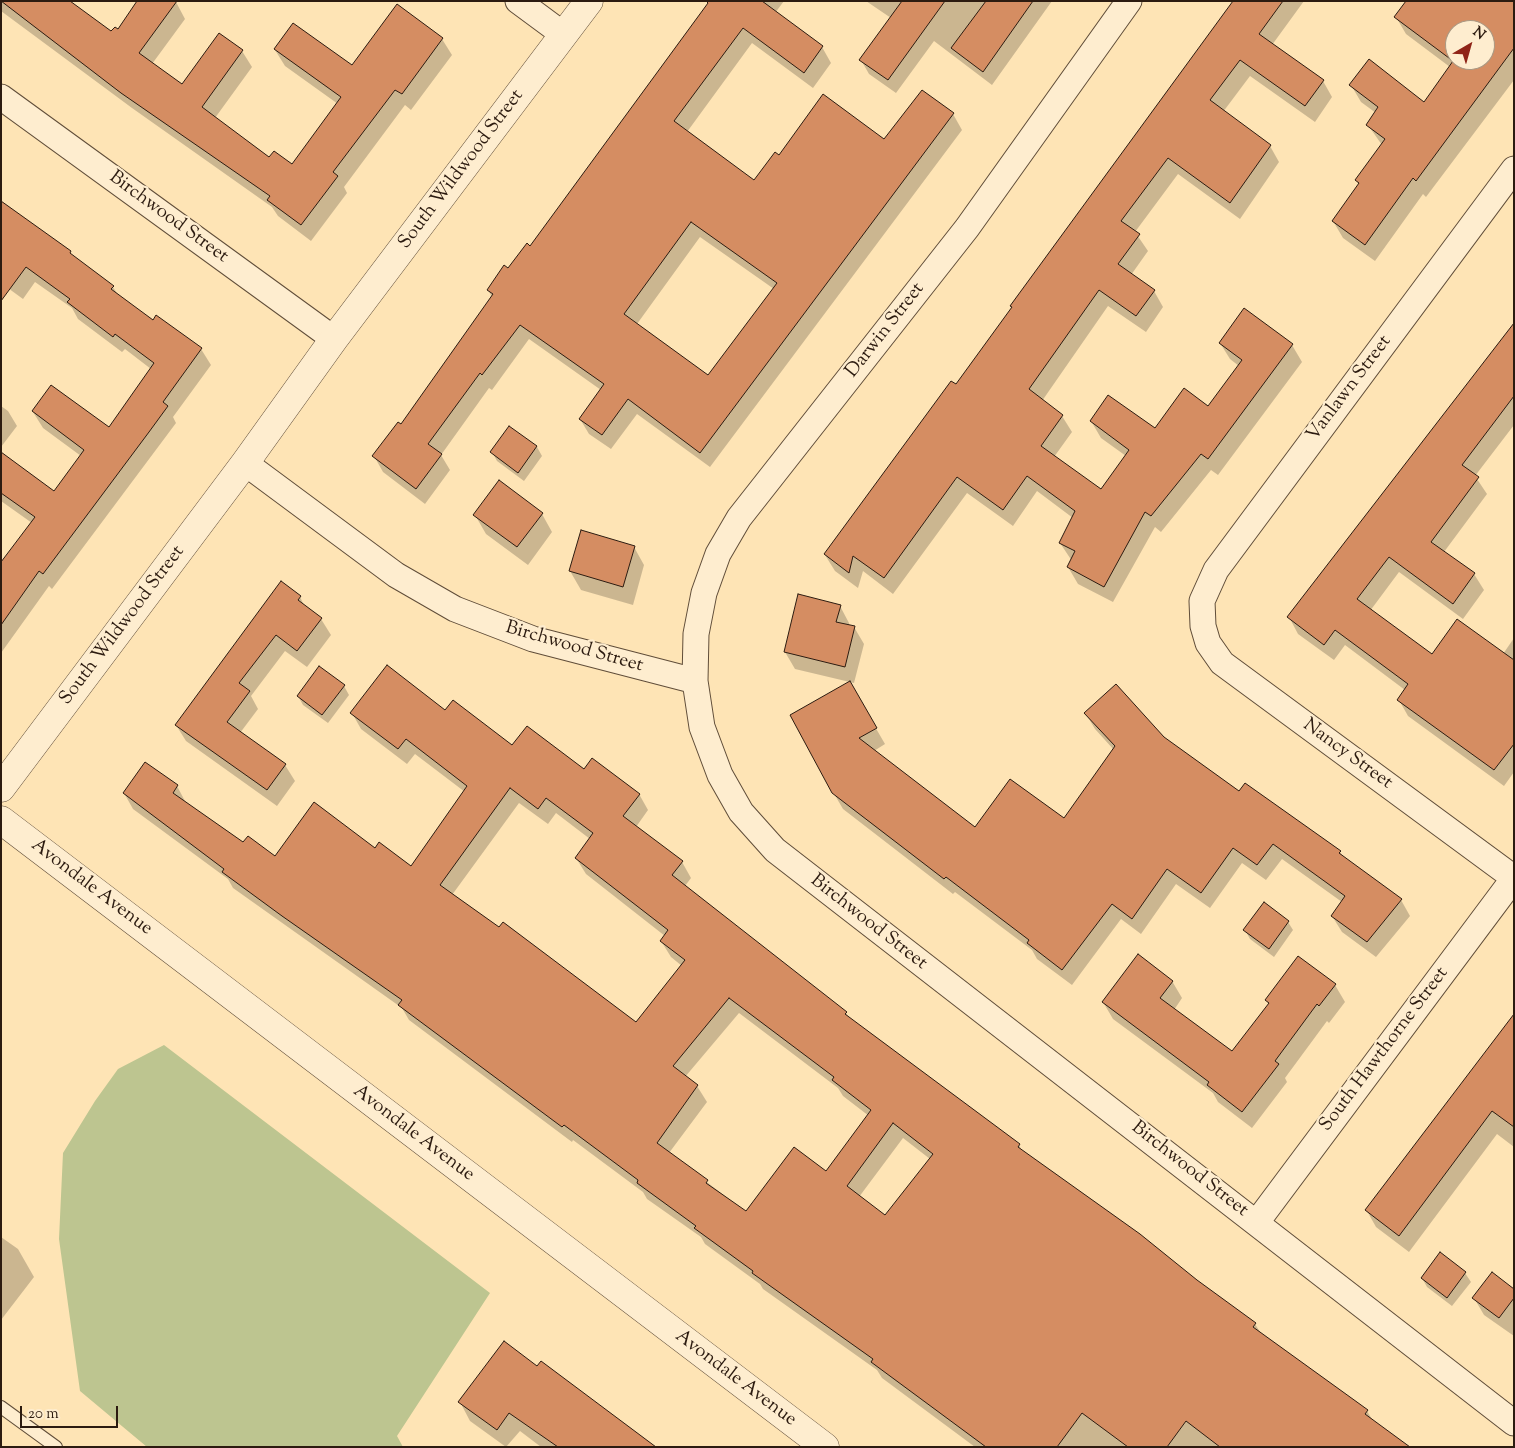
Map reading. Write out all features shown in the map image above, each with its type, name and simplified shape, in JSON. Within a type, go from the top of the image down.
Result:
[{"type":"street","points":[[518,1],[564,35]]},
{"type":"street","name":"South Wildwood Street","points":[[1,788],[245,463],[334,339],[589,1]]},
{"type":"street","name":"Darwin Street","points":[[694,681],[696,634],[704,593],[718,554],[739,518],[967,228],[1129,1]]},
{"type":"street","name":"Birchwood Street","points":[[3,103],[334,339]]},
{"type":"street","name":"Vanlawn Street","points":[[1202,616],[1202,601],[1216,570],[1514,169]]},
{"type":"street","name":"Birchwood Street","points":[[245,463],[396,575],[455,609],[533,639],[694,681],[702,727],[720,775],[741,812],[775,850],[1514,1423]]},
{"type":"street","name":"Nancy Street","points":[[1202,616],[1208,643],[1222,663],[1514,878]]},
{"type":"street","name":"Avondale Avenue","points":[[1,820],[824,1447]]},
{"type":"street","name":"South Hawthorne Street","points":[[1257,1222],[1514,878]]},
{"type":"lane","points":[[1,1406],[56,1447]]},
{"type":"green space","points":[[164,1045],[490,1293],[397,1436],[403,1447],[147,1447],[80,1391],[59,1239],[63,1153],[95,1101],[118,1069]]},
{"type":"building","points":[[1,1],[70,1],[111,31],[115,27],[118,29],[137,1],[177,1],[139,53],[182,84],[219,33],[243,50],[202,107],[269,157],[274,151],[292,164],[341,97],[274,49],[293,23],[352,65],[397,4],[443,38],[402,94],[395,90],[333,172],[338,176],[301,225],[267,200],[270,196],[121,93]]},
{"type":"building","points":[[706,1],[762,1],[823,46],[804,73],[743,28],[674,121],[754,180],[775,152],[779,155],[823,94],[884,139],[922,90],[954,113],[700,453],[628,399],[602,435],[579,419],[604,384],[520,325],[482,375],[480,373],[428,444],[442,454],[416,489],[372,456],[398,422],[401,424],[493,294],[487,290],[504,265],[508,268],[527,243],[530,246],[708,3]],"holes":[[[691,222],[777,283],[708,375],[624,314]]]},
{"type":"building","points":[[902,1],[945,1],[888,80],[859,60]]},
{"type":"building","points":[[986,1],[1033,1],[983,72],[951,48]]},
{"type":"building","points":[[1233,1],[1283,1],[1259,34],[1324,80],[1305,106],[1240,60],[1210,100],[1271,145],[1230,203],[1168,158],[1121,221],[1140,234],[1118,264],[1155,290],[1136,316],[1099,290],[1029,389],[1063,415],[1041,446],[1101,489],[1129,450],[1090,421],[1108,395],[1155,428],[1184,388],[1208,406],[1242,360],[1219,343],[1244,308],[1293,344],[1208,459],[1201,454],[1151,516],[1145,512],[1104,587],[1067,567],[1075,551],[1059,543],[1075,511],[1027,476],[1003,510],[957,477],[884,578],[853,556],[849,573],[824,554],[951,381],[956,384],[1012,307],[1010,306]]},
{"type":"building","points":[[1406,1],[1514,1],[1514,48],[1416,181],[1413,178],[1365,245],[1332,221],[1359,183],[1355,180],[1385,139],[1366,125],[1378,107],[1349,85],[1369,59],[1424,102],[1447,70],[1495,70],[1495,20],[1445,20],[1445,55],[1394,17]]},
{"type":"building","points":[[1,201],[71,251],[70,253],[114,286],[111,289],[153,320],[156,315],[202,348],[163,402],[168,406],[43,574],[39,571],[1,625],[1,562],[35,517],[1,493],[1,452],[54,491],[84,450],[32,411],[51,385],[109,427],[154,363],[115,334],[113,337],[67,302],[70,299],[26,267],[1,301]]},
{"type":"building","points":[[1514,323],[1514,396],[1462,465],[1479,477],[1431,542],[1475,573],[1453,604],[1389,557],[1357,599],[1432,654],[1457,619],[1514,660],[1514,744],[1494,770],[1397,700],[1408,684],[1335,630],[1324,645],[1287,617]]},
{"type":"building","points":[[509,426],[537,446],[518,473],[490,452]]},
{"type":"building","points":[[499,480],[543,513],[517,547],[473,515]]},
{"type":"building","points":[[581,530],[635,546],[623,587],[569,571]]},
{"type":"building","points":[[281,581],[301,596],[298,600],[322,618],[297,651],[276,635],[239,683],[250,691],[227,722],[286,764],[267,790],[175,725]]},
{"type":"building","points":[[798,594],[841,605],[836,622],[855,626],[845,667],[784,652]]},
{"type":"building","points":[[387,665],[445,710],[453,700],[512,745],[527,726],[584,769],[592,758],[640,794],[623,816],[683,861],[672,875],[847,1012],[845,1014],[1020,1144],[1018,1147],[1140,1234],[1197,1280],[1256,1323],[1253,1327],[1368,1410],[1365,1414],[1410,1447],[1220,1447],[1186,1421],[1167,1447],[1128,1447],[1082,1413],[1057,1447],[986,1447],[871,1362],[873,1359],[752,1273],[753,1271],[694,1228],[696,1226],[637,1183],[638,1180],[564,1125],[562,1127],[398,1005],[402,1000],[222,872],[224,869],[123,793],[145,762],[178,785],[173,793],[243,842],[248,836],[275,856],[314,802],[375,848],[379,842],[411,866],[467,786],[406,739],[398,749],[350,713]],"holes":[[[510,788],[538,809],[546,798],[593,833],[575,858],[668,930],[660,941],[685,960],[636,1022],[503,922],[499,927],[440,885]],[[729,998],[834,1077],[832,1080],[871,1110],[826,1171],[794,1147],[746,1211],[706,1183],[708,1180],[657,1143],[698,1085],[673,1066]],[[893,1123],[933,1154],[885,1215],[847,1186]]]},
{"type":"building","points":[[319,666],[345,685],[322,715],[297,696]]},
{"type":"building","points":[[850,681],[877,728],[859,738],[975,827],[1010,779],[1064,818],[1115,746],[1084,713],[1116,684],[1164,737],[1239,791],[1245,783],[1341,851],[1339,853],[1402,899],[1367,942],[1331,916],[1345,896],[1273,844],[1257,865],[1233,848],[1201,893],[1167,869],[1132,919],[1112,904],[1062,970],[1027,943],[1029,940],[946,877],[944,879],[832,793],[790,715]]},
{"type":"building","points":[[1264,902],[1289,921],[1269,949],[1243,930]]},
{"type":"building","points":[[1138,954],[1173,981],[1160,998],[1232,1051],[1269,1003],[1265,1000],[1298,956],[1336,984],[1319,1006],[1317,1004],[1275,1061],[1279,1064],[1242,1112],[1207,1085],[1209,1082],[1102,1002]]},
{"type":"building","points":[[1514,1014],[1514,1127],[1492,1111],[1399,1236],[1365,1210]]},
{"type":"building","points":[[1440,1252],[1466,1272],[1447,1298],[1421,1278]]},
{"type":"building","points":[[1492,1272],[1514,1289],[1514,1298],[1499,1318],[1472,1298]]},
{"type":"building","points":[[504,1341],[537,1366],[541,1361],[656,1447],[558,1447],[509,1413],[497,1430],[458,1402]]}]
